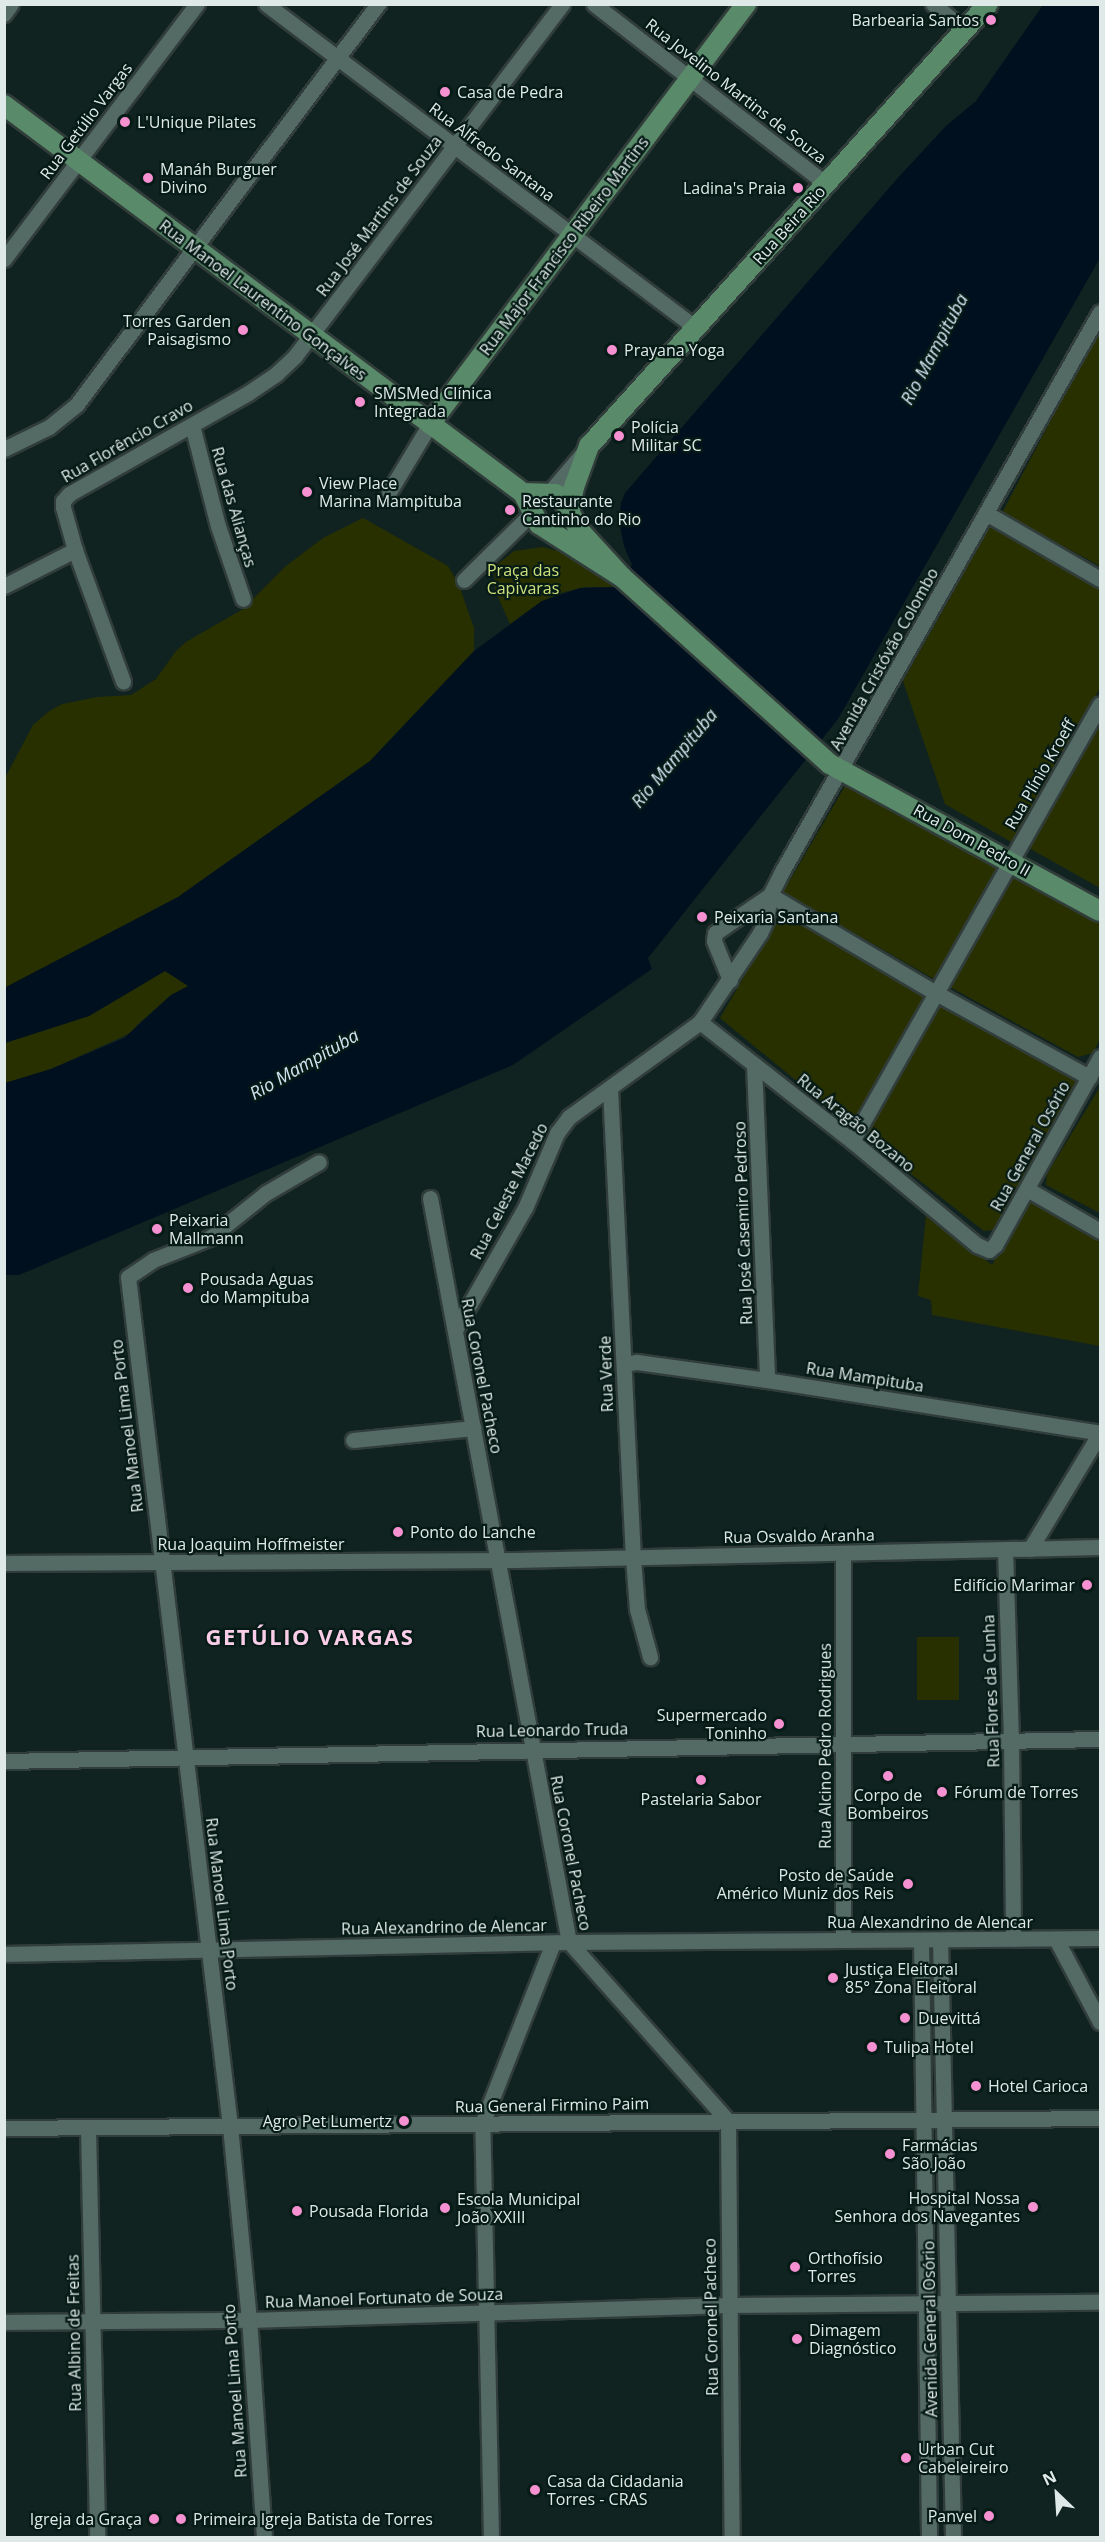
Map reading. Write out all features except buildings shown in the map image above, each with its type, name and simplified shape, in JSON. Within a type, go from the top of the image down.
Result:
[{"type":"main road","name":"Rua Major Francisco Ribeiro Martins","points":[[430,424],[746,4]]},
{"type":"main road","name":"Rua Beira Rio","points":[[569,512],[574,487],[589,446],[988,4]]},
{"type":"main road","name":"Rua Manoel Laurentino Gonçalves","points":[[4,105],[523,493],[536,521],[546,529],[622,577]]},
{"type":"main road","points":[[523,493],[562,496],[578,529],[622,577]]},
{"type":"main road","name":"Rua Beira Rio","points":[[533,512],[538,499],[548,494]]},
{"type":"main road","points":[[546,529],[562,526],[569,512]]},
{"type":"main road","name":"Rua Dom Pedro II","points":[[622,577],[830,764],[1101,911]]},
{"type":"street","points":[[4,14],[11,4]]},
{"type":"street","name":"Rua Getúlio Vargas","points":[[4,259],[197,4]]},
{"type":"street","name":"Rua Alfredo Santana","points":[[266,4],[696,328]]},
{"type":"street","points":[[4,449],[49,427],[70,412],[378,4]]},
{"type":"street","name":"Rua José Martins de Souza","points":[[311,335],[562,4]]},
{"type":"street","name":"Rua Jovelino Martins de Souza","points":[[594,4],[826,184]]},
{"type":"street","points":[[933,4],[965,30]]},
{"type":"street","name":"Avenida Cristóvão Colombo","points":[[700,1022],[764,926],[770,895],[842,770],[868,716],[1101,312]]},
{"type":"street","name":"Rua Florêncio Cravo","points":[[75,549],[63,507],[65,497],[276,374],[295,357],[311,335]]},
{"type":"street","name":"Rua Major Francisco Ribeiro Martins","points":[[389,492],[430,424]]},
{"type":"street","name":"Rua das Alianças","points":[[192,425],[218,526],[243,599]]},
{"type":"street","name":"Rua Beira Rio","points":[[548,494],[589,446]]},
{"type":"street","name":"Rua Beira Rio","points":[[464,580],[533,512]]},
{"type":"street","points":[[986,513],[1101,579]]},
{"type":"street","points":[[507,537],[546,529]]},
{"type":"street","points":[[4,586],[75,549],[123,681]]},
{"type":"street","name":"Rua Plínio Kroeff","points":[[852,1141],[1101,704]]},
{"type":"street","points":[[730,980],[714,942],[715,933],[770,895],[936,993],[1089,1077]]},
{"type":"street","name":"Rua Aragão Bozano","points":[[700,1022],[852,1141],[977,1245],[989,1250]]},
{"type":"street","name":"Rua Celeste Macedo","points":[[455,1330],[525,1208],[557,1133],[569,1117],[700,1022]]},
{"type":"street","name":"Rua General Osório","points":[[989,1250],[995,1245],[1101,1058]]},
{"type":"street","name":"Rua José Casemiro Pedroso","points":[[754,1065],[767,1380]]},
{"type":"street","name":"Rua Verde","points":[[610,1088],[633,1558],[637,1609],[650,1657]]},
{"type":"street","name":"Rua Manoel Lima Porto","points":[[264,2538],[249,2320],[230,2126],[128,1277],[153,1260],[211,1238],[266,1193],[319,1162]]},
{"type":"street","points":[[1027,1189],[1101,1231]]},
{"type":"street","name":"Rua Coronel Pacheco","points":[[430,1197],[569,1942],[728,2121],[732,2538]]},
{"type":"street","name":"Rua Mampituba","points":[[624,1364],[637,1362],[767,1380],[1101,1433]]},
{"type":"street","points":[[353,1440],[474,1428]]},
{"type":"street","points":[[1030,1549],[1101,1433]]},
{"type":"street","name":"Rua Osvaldo Aranha","points":[[498,1561],[1101,1547]]},
{"type":"street","name":"Rua Flores da Cunha","points":[[1005,1549],[1011,1739],[1013,1939]]},
{"type":"street","name":"Rua Alcino Pedro Rodrigues","points":[[843,1553],[843,1940]]},
{"type":"street","name":"Rua Joaquim Hoffmeister","points":[[4,1563],[498,1561]]},
{"type":"street","name":"Rua Leonardo Truda","points":[[4,1761],[533,1748],[1101,1739]]},
{"type":"street","name":"Rua Alexandrino de Alencar","points":[[4,1954],[569,1942],[1101,1938]]},
{"type":"street","points":[[1056,1939],[1101,2022]]},
{"type":"street","name":"Avenida General Osório","points":[[921,1940],[929,2538]]},
{"type":"street","name":"Avenida General Osório","points":[[940,1940],[953,2538]]},
{"type":"street","points":[[491,2538],[482,2124],[553,1943]]},
{"type":"street","name":"Rua General Firmino Paim","points":[[4,2128],[1101,2118]]},
{"type":"street","name":"Rua Albino de Freitas","points":[[88,2128],[97,2538]]},
{"type":"street","name":"Rua Manoel Fortunato de Souza","points":[[4,2322],[249,2320],[729,2305],[947,2301],[1101,2302]]},
{"type":"green space","points":[[1100,327],[1100,566],[1002,513]]},
{"type":"green space","points":[[363,518],[448,566],[459,585],[474,628],[474,651],[370,761],[178,897],[5,988],[5,778],[33,725],[62,704],[98,697],[131,695],[139,690],[156,679],[176,651],[186,642],[243,609],[286,566],[323,538]]},
{"type":"green space","points":[[990,527],[1100,587],[1100,688],[1013,843],[945,804],[903,681]]},
{"type":"green space","name":"Praça das Capivaras","points":[[543,547],[561,552],[587,565],[613,587],[586,587],[564,592],[542,601],[510,624],[495,590],[494,567],[514,551]]},
{"type":"green space","points":[[1100,719],[1100,888],[1029,848]]},
{"type":"green space","points":[[851,776],[1002,864],[934,979],[783,892]]},
{"type":"green space","points":[[1013,869],[1100,918],[1100,1039],[1093,1053],[1078,1057],[948,986]]},
{"type":"green space","points":[[787,915],[927,993],[856,1121],[843,1119],[720,1018],[775,923]]},
{"type":"green space","points":[[165,971],[189,986],[171,995],[137,1025],[133,1032],[51,1069],[5,1083],[5,1043],[89,1016]]},
{"type":"green space","points":[[940,1000],[1078,1078],[995,1230],[984,1231],[869,1141],[866,1130]]},
{"type":"green space","points":[[1100,1087],[1100,1213],[1046,1185],[1047,1174]]},
{"type":"green space","points":[[1039,1197],[1100,1236],[1100,1346],[932,1315],[931,1300],[918,1296],[926,1215],[992,1265],[1028,1200]]},
{"type":"green space","points":[[917,1637],[959,1637],[959,1700],[917,1700]]},
{"type":"water","name":"Rio Mampituba","points":[[1043,5],[1100,5],[1100,258],[838,719],[648,958],[652,969],[513,1065],[19,1275],[5,1275],[5,1083],[51,1069],[124,1038],[171,995],[188,986],[165,971],[89,1016],[5,1043],[4,988],[178,897],[370,761],[474,651],[542,601],[580,588],[617,587],[632,565],[624,546],[619,521],[621,503],[625,493],[896,180],[946,126],[976,101]]},
{"type":"place","name":"Barbearia Santos","points":[[991,20]]},
{"type":"place","name":"Casa de Pedra","points":[[445,92]]},
{"type":"place","name":"L'Unique Pilates","points":[[125,122]]},
{"type":"place","name":"Manáh Burguer Divino","points":[[148,178]]},
{"type":"place","name":"Ladina's Praia","points":[[798,188]]},
{"type":"place","name":"Torres Garden Paisagismo","points":[[243,330]]},
{"type":"place","name":"Prayana Yoga","points":[[612,350]]},
{"type":"place","name":"SMSMed Clínica Integrada","points":[[360,402]]},
{"type":"place","name":"Polícia Militar SC","points":[[619,436]]},
{"type":"place","name":"View Place Marina Mampituba","points":[[307,492]]},
{"type":"place","name":"Restaurante Cantinho do Rio","points":[[510,510]]},
{"type":"place","name":"Peixaria Santana","points":[[702,917]]},
{"type":"place","name":"Peixaria Mallmann","points":[[157,1229]]},
{"type":"place","name":"Pousada Aguas do Mampituba","points":[[188,1288]]},
{"type":"place","name":"Ponto do Lanche","points":[[398,1532]]},
{"type":"place","name":"Edifício Marimar","points":[[1087,1585]]},
{"type":"place","name":"Supermercado Toninho","points":[[779,1724]]},
{"type":"place","name":"Corpo de Bombeiros","points":[[888,1776]]},
{"type":"place","name":"Pastelaria Sabor","points":[[701,1780]]},
{"type":"place","name":"Fórum de Torres","points":[[942,1792]]},
{"type":"place","name":"Posto de Saúde Américo Muniz dos Reis","points":[[908,1884]]},
{"type":"place","name":"Justiça Eleitoral 85° Zona Eleitoral","points":[[833,1978]]},
{"type":"place","name":"Duevittá","points":[[905,2018]]},
{"type":"place","name":"Tulipa Hotel","points":[[872,2047]]},
{"type":"place","name":"Hotel Carioca","points":[[976,2086]]},
{"type":"place","name":"Agro Pet Lumertz","points":[[404,2121]]},
{"type":"place","name":"Farmácias São João","points":[[890,2154]]},
{"type":"place","name":"Hospital Nossa Senhora dos Navegantes","points":[[1033,2207]]},
{"type":"place","name":"Escola Municipal João XXIII","points":[[445,2208]]},
{"type":"place","name":"Pousada Florida","points":[[297,2211]]},
{"type":"place","name":"Orthofísio Torres","points":[[795,2267]]},
{"type":"place","name":"Dimagem Diagnóstico","points":[[797,2339]]},
{"type":"place","name":"Urban Cut Cabeleireiro","points":[[906,2458]]},
{"type":"place","name":"Casa da Cidadania Torres - CRAS","points":[[535,2490]]},
{"type":"place","name":"Panvel","points":[[989,2516]]},
{"type":"place","name":"Igreja da Graça","points":[[154,2519]]},
{"type":"place","name":"Primeira Igreja Batista de Torres","points":[[181,2519]]},
{"type":"district","name":"GETÚLIO VARGAS","points":[[310,1637]]}]
